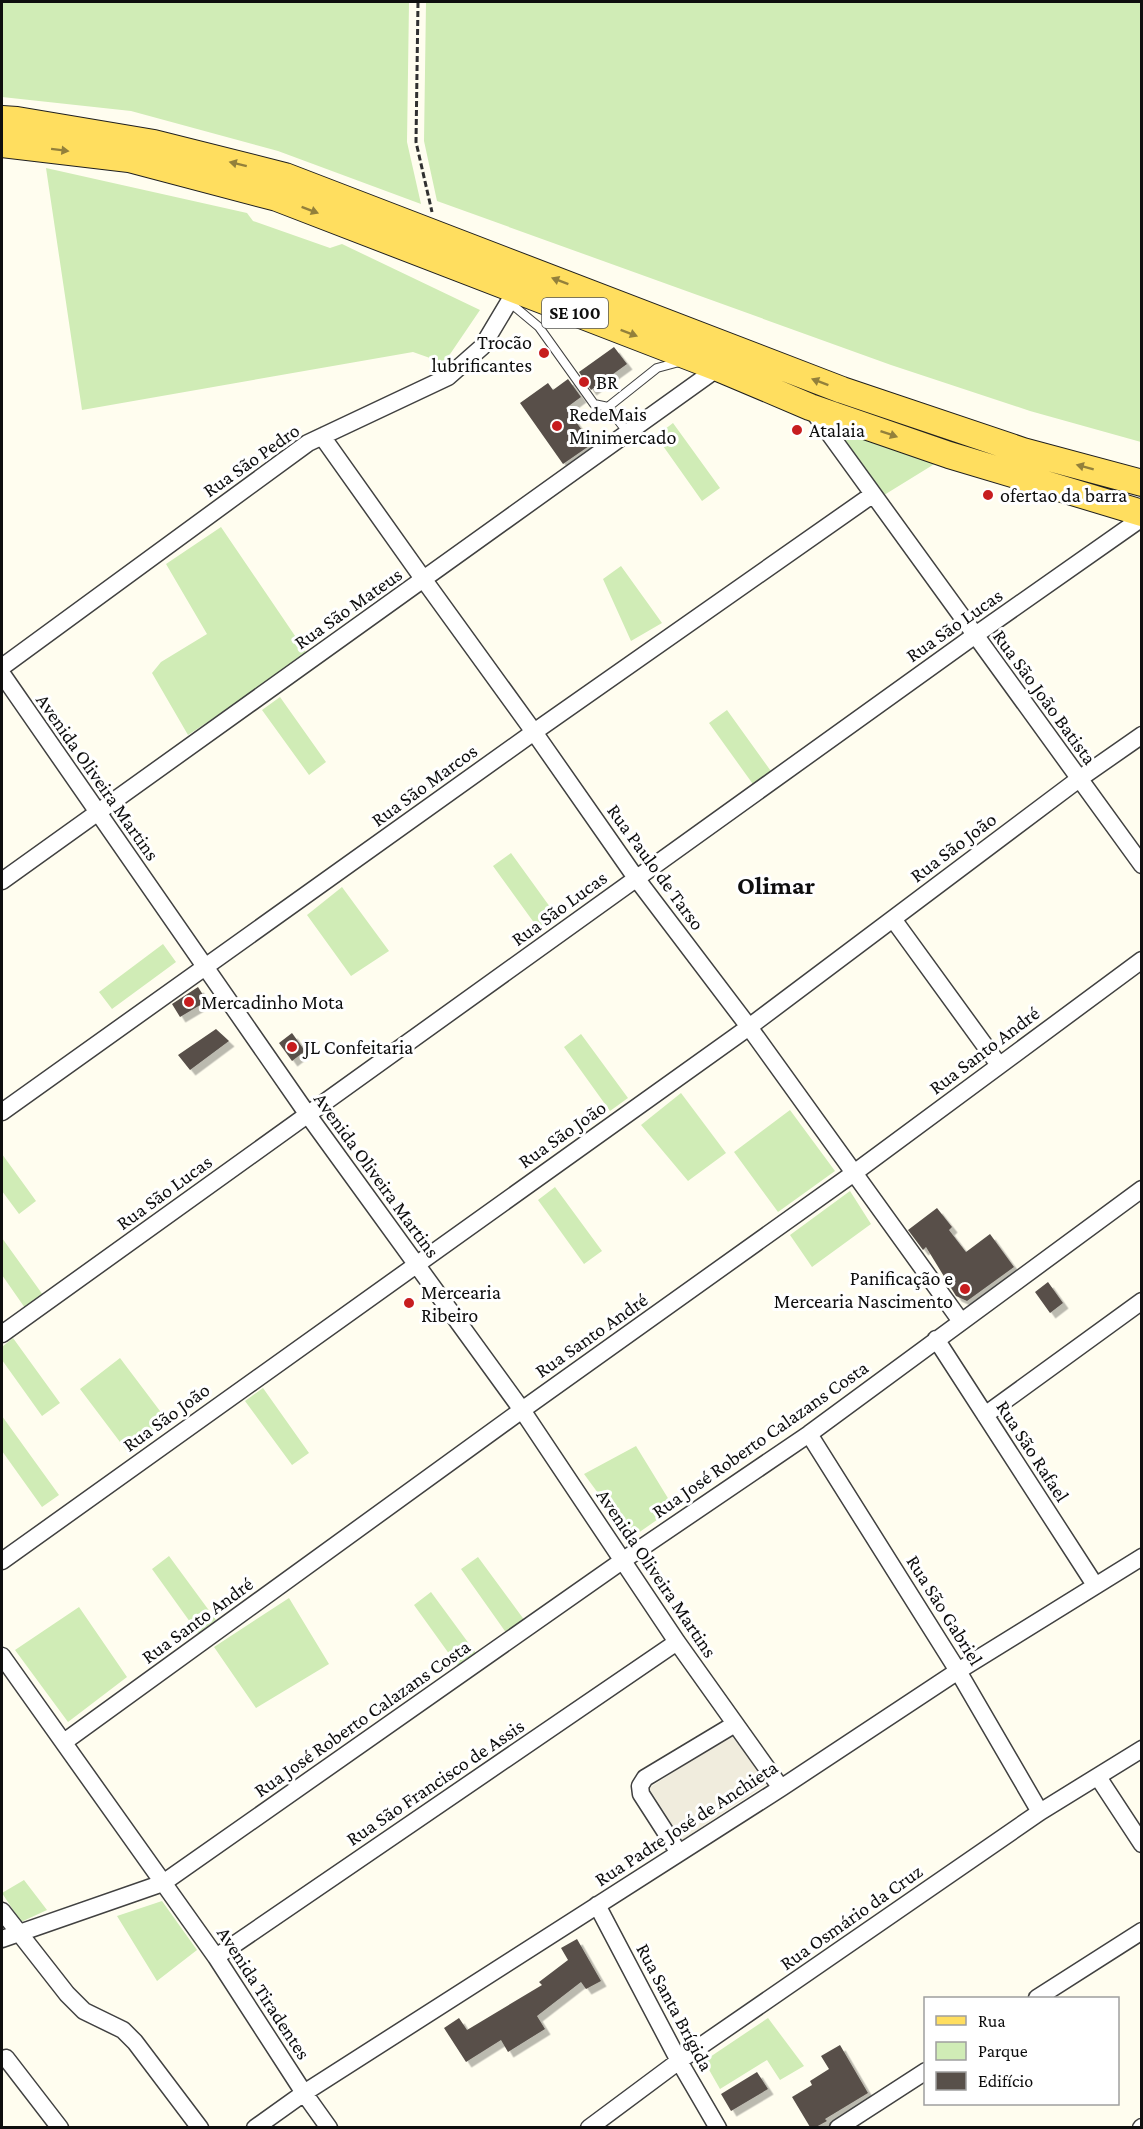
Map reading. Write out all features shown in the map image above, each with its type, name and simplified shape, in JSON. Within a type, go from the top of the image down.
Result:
[{"type":"main road","name":"SE 100","points":[[2,119],[154,143],[272,185],[500,258],[842,390],[1023,451],[1142,483]]},
{"type":"main road","name":"SE 100","points":[[12,148],[129,159],[272,185],[472,273],[513,296],[693,358],[810,407],[949,455],[1142,513]]},
{"type":"street","name":"Rua São Pedro","points":[[2,667],[308,443],[448,377],[482,347],[513,296]]},
{"type":"street","name":"Rua São Mateus","points":[[2,882],[718,368]]},
{"type":"street","name":"Rua São João Batista","points":[[810,407],[1142,865]]},
{"type":"street","name":"Rua Paulo de Tarso","points":[[325,435],[326,442],[636,878],[749,1027],[960,1320]]},
{"type":"street","name":"Rua São Marcos","points":[[2,1112],[534,732],[872,495]]},
{"type":"street","name":"Rua São Lucas","points":[[2,1334],[974,636],[1142,518]]},
{"type":"street","name":"Avenida Oliveira Martins","points":[[2,674],[308,1115],[522,1410],[677,1642],[780,1788]]},
{"type":"street","name":"Rua São João","points":[[2,1561],[749,1027],[1079,779],[1142,735]]},
{"type":"street","points":[[893,919],[999,1065]]},
{"type":"street","name":"Rua Santo André","points":[[64,1743],[522,1410],[854,1173],[1142,960]]},
{"type":"street","name":"Rua José Roberto Calazans Costa","points":[[163,1883],[622,1561],[809,1434],[960,1320],[1142,1189]]},
{"type":"street","points":[[985,1415],[1142,1301]]},
{"type":"street","name":"Rua São Rafael","points":[[936,1339],[1095,1585]]},
{"type":"street","name":"Rua São Gabriel","points":[[809,1434],[958,1671],[1040,1812]]},
{"type":"street","name":"Rua Padre José de Anchieta","points":[[255,2127],[304,2093],[780,1788],[958,1671],[1142,1557]]},
{"type":"street","name":"Rua São Francisco de Assis","points":[[216,1957],[677,1642]]},
{"type":"street","name":"Avenida Tiradentes","points":[[3,1661],[216,1957],[304,2093],[329,2127]]},
{"type":"street","points":[[679,1853],[641,1794],[640,1786],[645,1778],[735,1724]]},
{"type":"street","name":"Rua Osmário da Cruz","points":[[589,2127],[679,2061],[1040,1812],[1142,1749]]},
{"type":"street","points":[[1098,1777],[1142,1844]]},
{"type":"street","points":[[10,1936],[163,1883]]},
{"type":"street","name":"Rua Santa Brígida","points":[[597,1905],[679,2061],[718,2127]]},
{"type":"street","points":[[2,1911],[10,1936],[84,2012],[123,2030],[135,2042],[200,2127]]},
{"type":"street","points":[[1039,1997],[1142,1931]]},
{"type":"street","points":[[6,2058],[60,2127]]},
{"type":"street","points":[[838,2127],[924,2072]]},
{"type":"lane","points":[[513,296],[539,327],[594,404],[608,407],[628,433]]},
{"type":"lane","points":[[608,407],[657,368],[693,358]]},
{"type":"path","points":[[418,2],[416,142],[434,216]]},
{"type":"green space","points":[[2,2],[409,2],[407,142],[421,204],[278,151],[131,111],[2,97]]},
{"type":"green space","points":[[426,2],[1141,2],[1141,442],[1030,411],[891,365],[437,201],[424,141]]},
{"type":"green space","points":[[46,168],[247,213],[253,221],[330,248],[342,244],[480,310],[444,363],[413,352],[82,410]]},
{"type":"green space","points":[[810,407],[949,455],[876,500]]},
{"type":"green space","points":[[673,423],[720,488],[702,501],[656,436]]},
{"type":"green space","points":[[221,527],[308,655],[188,735],[152,673],[161,662],[207,634],[166,564]]},
{"type":"green space","points":[[621,566],[662,623],[631,641],[603,579]]},
{"type":"green space","points":[[280,697],[326,762],[309,775],[262,710]]},
{"type":"green space","points":[[727,710],[773,774],[755,787],[709,723]]},
{"type":"green space","points":[[511,853],[558,918],[540,931],[493,866]]},
{"type":"green space","points":[[342,887],[389,951],[351,976],[307,915]]},
{"type":"green space","points":[[163,944],[176,962],[112,1009],[99,992]]},
{"type":"green space","points":[[581,1034],[628,1098],[610,1111],[564,1047]]},
{"type":"green space","points":[[681,1093],[726,1153],[688,1181],[641,1125]]},
{"type":"green space","points":[[790,1110],[835,1171],[778,1212],[734,1152]]},
{"type":"green space","points":[[2,1154],[36,1201],[19,1214],[2,1191]]},
{"type":"green space","points":[[555,1187],[602,1251],[584,1264],[538,1200]]},
{"type":"green space","points":[[850,1191],[871,1224],[812,1267],[790,1235]]},
{"type":"green space","points":[[2,1238],[43,1295],[25,1308],[2,1275]]},
{"type":"green space","points":[[13,1338],[60,1403],[42,1416],[2,1360],[2,1347]]},
{"type":"green space","points":[[120,1358],[166,1419],[126,1450],[80,1389]]},
{"type":"green space","points":[[263,1388],[309,1453],[292,1465],[245,1401]]},
{"type":"green space","points":[[2,1416],[59,1495],[42,1507],[2,1451]]},
{"type":"green space","points":[[636,1446],[674,1508],[631,1538],[584,1474]]},
{"type":"green space","points":[[169,1556],[216,1620],[198,1633],[152,1569]]},
{"type":"green space","points":[[478,1557],[525,1621],[507,1634],[461,1569]]},
{"type":"green space","points":[[431,1592],[478,1656],[460,1669],[414,1605]]},
{"type":"green space","points":[[289,1598],[329,1664],[256,1708],[214,1647]]},
{"type":"green space","points":[[79,1607],[127,1677],[68,1722],[15,1650]]},
{"type":"green space","points":[[24,1880],[47,1910],[21,1922],[2,1893]]},
{"type":"green space","points":[[162,1901],[197,1950],[157,1981],[117,1916]]},
{"type":"green space","points":[[768,2018],[804,2066],[780,2080],[767,2060],[720,2089],[704,2061]]},
{"type":"shaded area","points":[[733,1733],[767,1784],[682,1840],[649,1788]]},
{"type":"building","points":[[614,347],[627,364],[591,390],[579,372]]},
{"type":"building","name":"RedeMais Minimercado","points":[[568,379],[581,397],[566,408],[592,444],[563,464],[520,403],[548,383],[553,390]]},
{"type":"building","name":"Mercadinho Mota","points":[[198,987],[207,1001],[180,1017],[172,1004]]},
{"type":"building","points":[[216,1029],[229,1041],[190,1070],[178,1055]]},
{"type":"building","name":"JL Confeitaria","points":[[292,1033],[305,1051],[292,1061],[279,1043]]},
{"type":"building","points":[[937,1208],[952,1227],[949,1230],[966,1252],[990,1234],[1014,1267],[967,1301],[956,1296],[926,1247],[923,1250],[908,1230]]},
{"type":"building","points":[[1048,1282],[1063,1303],[1050,1313],[1035,1292]]},
{"type":"building","points":[[577,1939],[601,1981],[586,1989],[581,1982],[537,2016],[545,2029],[508,2052],[501,2040],[466,2062],[444,2028],[459,2018],[467,2030],[542,1985],[539,1982],[568,1960],[561,1948]]},
{"type":"building","points":[[840,2045],[868,2093],[825,2119],[827,2121],[816,2127],[810,2127],[792,2097],[812,2085],[810,2081],[829,2069],[821,2056]]},
{"type":"building","points":[[757,2072],[768,2089],[731,2111],[721,2094]]},
{"type":"place","name":"Trocão lubrificantes","points":[[544,353]]},
{"type":"place","name":"BR","points":[[584,382]]},
{"type":"place","name":"RedeMais Minimercado","points":[[557,426]]},
{"type":"place","name":"Atalaia","points":[[797,430]]},
{"type":"place","name":"ofertao da barra","points":[[988,495]]},
{"type":"place","name":"Mercadinho Mota","points":[[189,1002]]},
{"type":"place","name":"JL Confeitaria","points":[[292,1047]]},
{"type":"place","name":"Panificação e Mercearia Nascimento","points":[[965,1289]]},
{"type":"place","name":"Mercearia Ribeiro","points":[[409,1303]]},
{"type":"district","name":"Olimar","points":[[776,885]]}]
